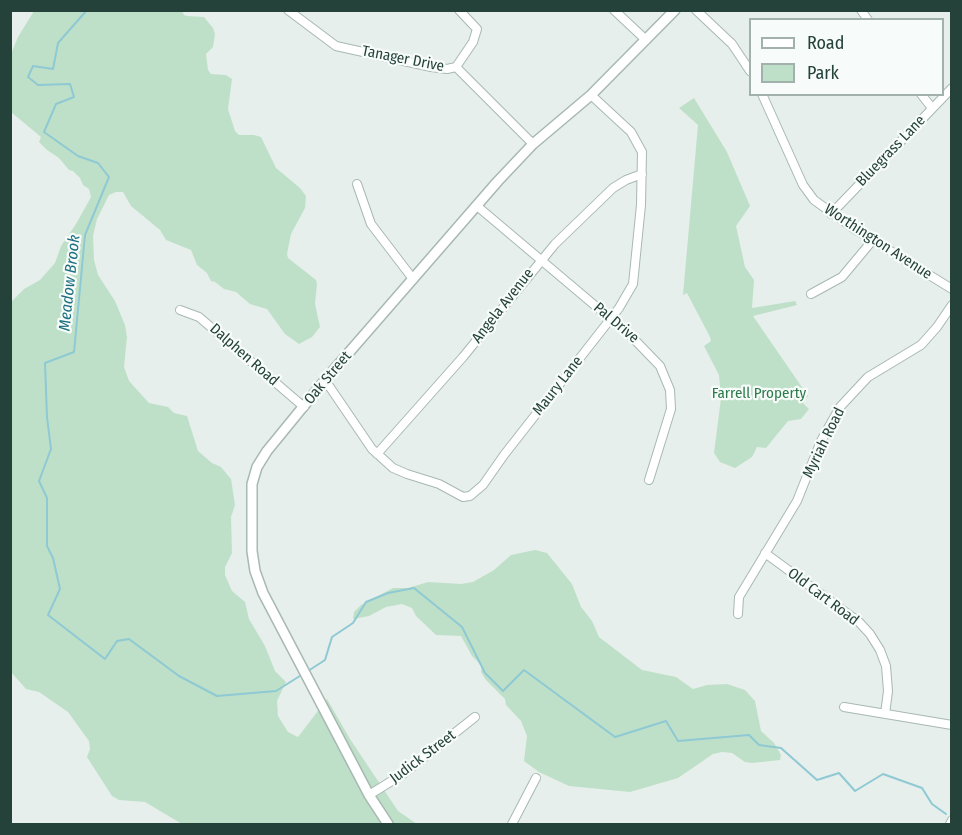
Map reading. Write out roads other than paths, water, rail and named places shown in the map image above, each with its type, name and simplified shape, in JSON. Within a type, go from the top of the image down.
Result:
[{"type":"street","name":"Tanager Drive","points":[[288,10],[342,48],[431,67],[447,69],[456,67],[533,144]]},
{"type":"street","points":[[456,67],[477,33],[476,26],[459,10]]},
{"type":"street","points":[[614,10],[646,40]]},
{"type":"street","name":"Oak Street","points":[[388,825],[369,795],[263,593],[255,571],[252,551],[252,484],[257,467],[267,451],[325,380],[533,144],[591,95],[675,10]]},
{"type":"street","points":[[696,10],[732,44],[749,70]]},
{"type":"street","name":"Maury Lane","points":[[325,380],[378,454],[401,472],[439,484],[463,496],[473,494],[483,485],[610,319],[633,284],[642,152],[635,138],[625,126],[591,95]]},
{"type":"street","name":"Worthington Avenue","points":[[763,96],[802,185],[814,200],[872,241],[951,289]]},
{"type":"street","points":[[923,96],[932,108]]},
{"type":"street","name":"Bluegrass Lane","points":[[831,214],[943,96]]},
{"type":"street","name":"Angela Avenue","points":[[378,454],[463,357],[540,260],[562,236],[614,188],[642,174]]},
{"type":"street","points":[[357,184],[371,224],[413,279]]},
{"type":"street","name":"Pal Drive","points":[[477,206],[655,359],[665,374],[670,390],[671,409],[649,480]]},
{"type":"street","points":[[811,294],[842,277],[872,241]]},
{"type":"street","name":"Myriah Road","points":[[738,614],[739,597],[797,501],[821,441],[840,407],[868,377],[921,345],[938,327],[951,305]]},
{"type":"street","name":"Dalphen Road","points":[[180,310],[199,317],[304,407]]},
{"type":"street","name":"Old Cart Road","points":[[765,553],[859,622],[870,634],[886,666],[888,691],[885,714]]},
{"type":"street","points":[[844,707],[951,725]]},
{"type":"street","name":"Judick Street","points":[[369,795],[404,774],[475,717]]},
{"type":"street","points":[[512,825],[536,778]]},
{"type":"street","points":[[950,825],[951,820]]},
{"type":"waterway","name":"Meadow Brook","points":[[87,10],[58,43],[53,69],[33,66],[28,77],[38,85],[70,84],[74,97],[56,104],[44,132],[78,156],[98,163],[109,177],[85,235],[74,352],[45,363],[51,449],[39,481],[47,498],[47,546],[53,558],[60,589],[48,615],[105,659],[117,641],[129,639],[179,676],[217,696],[276,691],[303,674]]},
{"type":"waterway","name":"Meadow Brook","points":[[308,671],[325,660],[332,637],[353,623],[366,602],[388,593],[414,588],[462,627],[485,673],[503,691],[524,670],[615,737],[666,721],[678,741],[749,735],[759,745],[781,748],[817,780],[839,773],[855,791],[883,774],[922,788],[932,804],[946,814]]},
{"type":"park label","name":"Farrell Property","points":[[759,394]]}]
